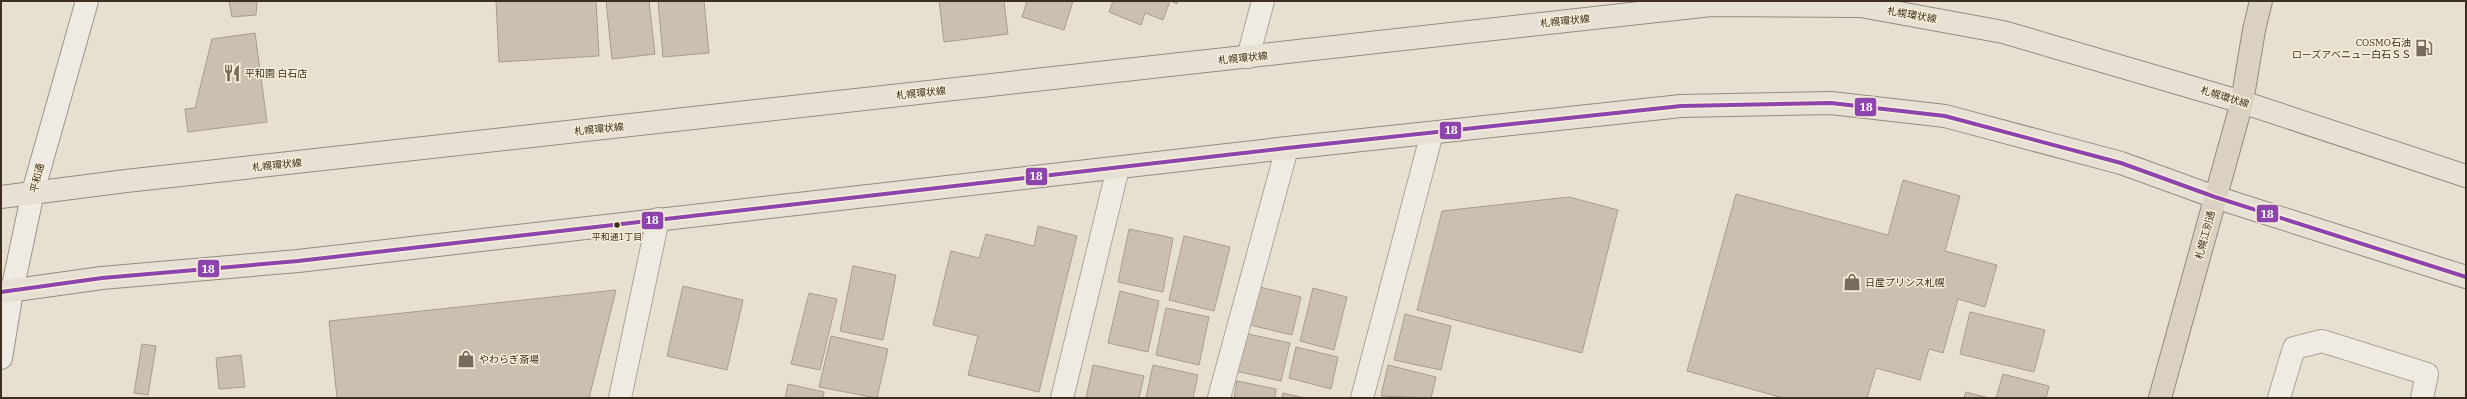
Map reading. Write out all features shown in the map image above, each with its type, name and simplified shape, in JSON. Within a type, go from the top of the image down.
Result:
[{"type":"highway","name":"札幌江別通","points":[[2160,398],[2242,102],[2254,30],[2261,1]]},
{"type":"main road","name":"札幌環状線","points":[[1,197],[33,192],[1711,5],[1861,6],[2003,32],[2242,102],[2466,176]]},
{"type":"main road","points":[[6,292],[102,278],[298,261],[1287,148],[1682,106],[1831,103],[1945,116],[2121,163],[2215,197],[2466,277]]},
{"type":"street","name":"平和通","points":[[1,358],[6,292],[87,1]]},
{"type":"street","points":[[1248,57],[1263,1]]},
{"type":"street","points":[[1362,398],[1432,133]]},
{"type":"street","points":[[1218,398],[1287,148]]},
{"type":"street","points":[[1062,398],[1118,168]]},
{"type":"street","points":[[620,398],[658,219]]},
{"type":"street","points":[[2279,398],[2294,348],[2322,341],[2426,374],[2422,398]]},
{"type":"building","points":[[229,1],[257,1],[256,15],[232,17]]},
{"type":"building","points":[[496,1],[596,1],[599,56],[499,62]]},
{"type":"building","points":[[606,1],[649,1],[655,54],[612,59]]},
{"type":"building","points":[[658,1],[704,1],[709,53],[663,57]]},
{"type":"building","points":[[939,1],[1004,1],[1008,34],[944,42]]},
{"type":"building","points":[[1027,1],[1073,1],[1064,30],[1022,17]]},
{"type":"building","points":[[1113,1],[1170,1],[1163,20],[1145,13],[1141,25],[1109,12]]},
{"type":"building","points":[[1170,1],[1178,1],[1177,4]]},
{"type":"building","name":"平和園 白石店","points":[[255,33],[267,122],[188,132],[185,109],[195,108],[212,39]]},
{"type":"building","name":"日産プリンス札幌","points":[[1903,180],[1960,196],[1945,251],[1997,265],[1985,307],[1958,299],[1943,353],[1929,349],[1920,380],[1876,368],[1867,398],[1783,398],[1687,371],[1736,194],[1888,235]]},
{"type":"building","points":[[1569,197],[1618,210],[1582,353],[1417,310],[1442,211]]},
{"type":"building","points":[[1038,226],[1077,236],[1039,392],[968,375],[978,336],[933,325],[951,251],[979,258],[986,234],[1034,246]]},
{"type":"building","points":[[1129,229],[1173,238],[1163,292],[1118,282]]},
{"type":"building","points":[[1184,236],[1230,247],[1214,311],[1169,300]]},
{"type":"building","points":[[853,266],[896,275],[883,340],[840,331]]},
{"type":"building","points":[[683,286],[743,300],[727,370],[667,356]]},
{"type":"building","points":[[1256,286],[1301,297],[1292,335],[1246,324]]},
{"type":"building","points":[[1313,288],[1347,297],[1334,350],[1300,341]]},
{"type":"building","name":"やわらぎ斎場","points":[[616,290],[589,398],[337,398],[329,321]]},
{"type":"building","points":[[1120,291],[1159,301],[1148,352],[1108,343]]},
{"type":"building","points":[[809,293],[837,299],[820,370],[791,364]]},
{"type":"building","points":[[1166,308],[1209,317],[1199,365],[1156,355]]},
{"type":"building","points":[[1970,312],[2045,330],[2034,372],[1960,354]]},
{"type":"building","points":[[1405,314],[1451,326],[1441,370],[1394,360]]},
{"type":"building","points":[[1244,333],[1290,343],[1281,381],[1235,371]]},
{"type":"building","points":[[831,336],[888,349],[877,398],[819,387]]},
{"type":"building","points":[[142,344],[156,346],[148,395],[134,393]]},
{"type":"building","points":[[1296,347],[1338,357],[1331,389],[1289,378]]},
{"type":"building","points":[[241,355],[245,387],[219,389],[216,358]]},
{"type":"building","points":[[1093,365],[1144,376],[1139,398],[1086,398]]},
{"type":"building","points":[[1153,365],[1198,375],[1193,398],[1146,398]]},
{"type":"building","points":[[1388,365],[1436,377],[1431,398],[1381,396]]},
{"type":"building","points":[[2003,374],[2049,386],[2046,398],[1996,398]]},
{"type":"building","points":[[1237,381],[1276,389],[1275,398],[1234,398]]},
{"type":"building","points":[[788,384],[824,392],[823,398],[785,398]]},
{"type":"building","points":[[1966,392],[1989,398],[1964,398]]},
{"type":"building","points":[[1283,393],[1305,398],[1282,398]]},
{"type":"transit line","name":"18","points":[[1,292],[102,278],[298,261],[1287,148],[1681,106],[1831,103],[1945,116],[2121,163],[2215,197],[2466,277]]},
{"type":"place","name":"COSMO石油 ローズアベニュー白石ＳＳ","points":[[2424,48]]},
{"type":"place","name":"平和園 白石店","points":[[232,73]]},
{"type":"place","name":"平和通1丁目","points":[[617,225]]},
{"type":"place","name":"日産プリンス札幌","points":[[1852,282]]},
{"type":"place","name":"やわらぎ斎場","points":[[466,359]]}]
